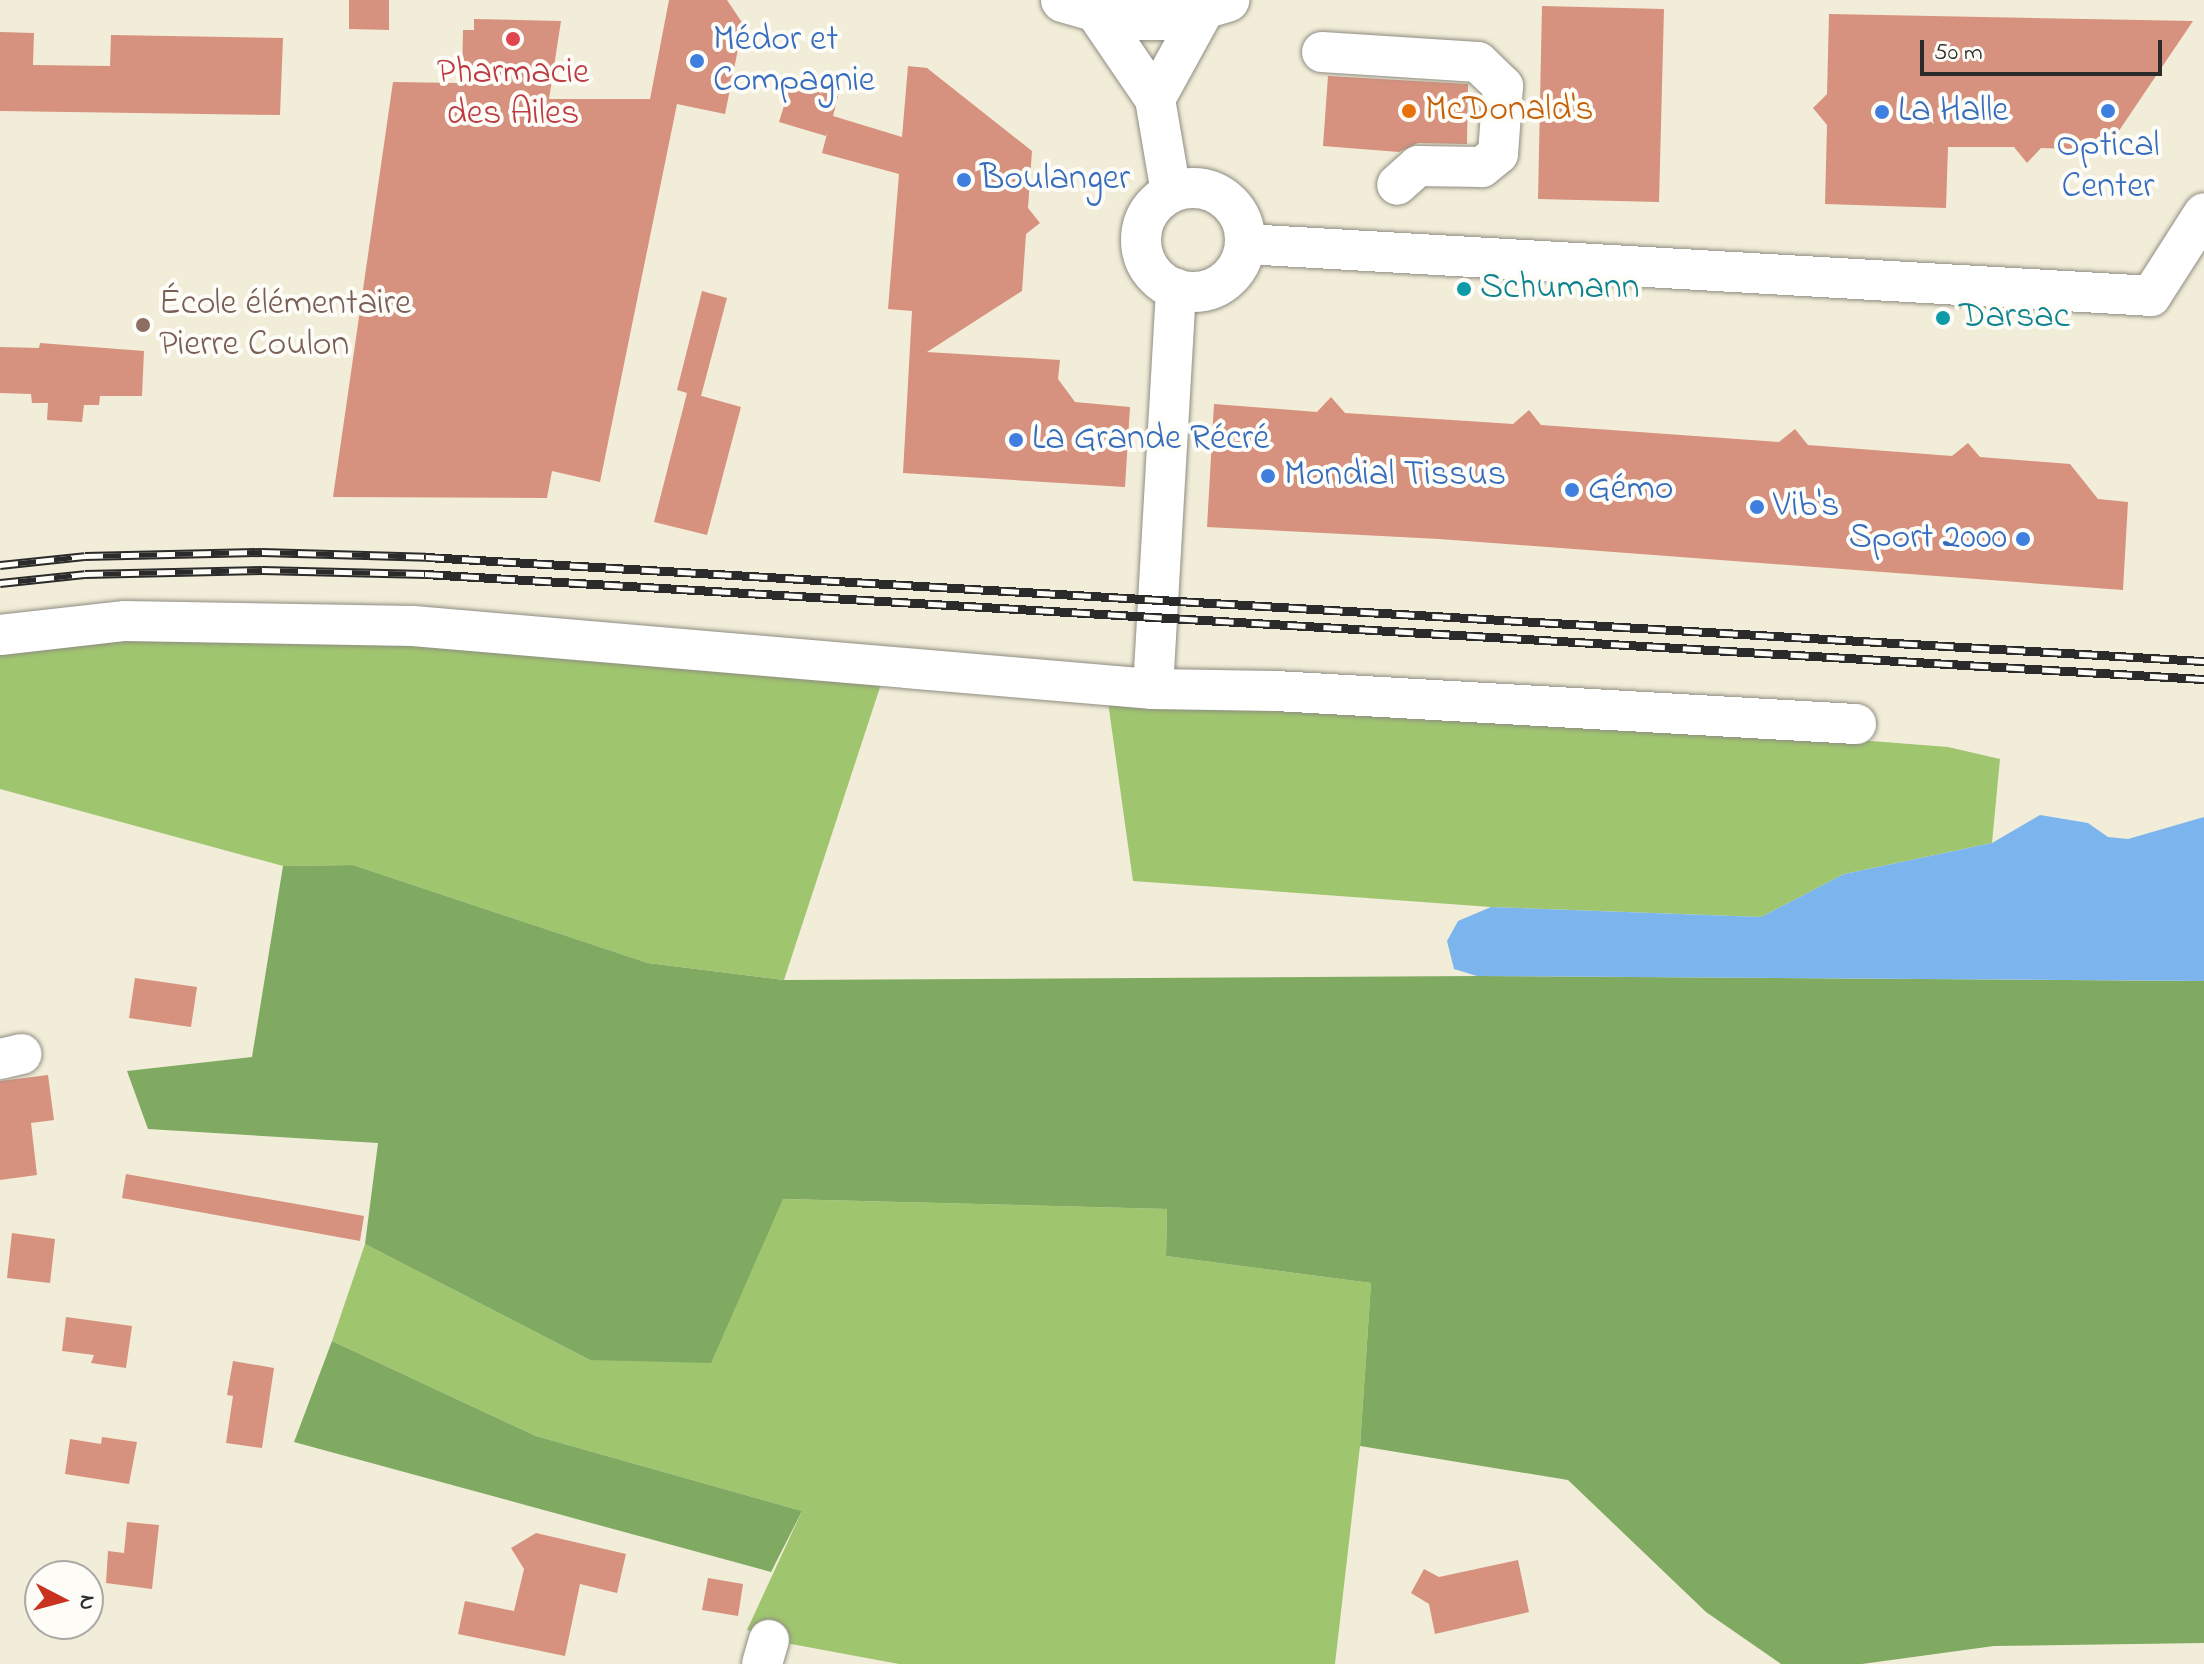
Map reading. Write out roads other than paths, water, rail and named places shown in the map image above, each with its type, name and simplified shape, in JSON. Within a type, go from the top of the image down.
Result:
[{"type":"main road","points":[[1079,6],[1125,18],[1165,18],[1216,4]]},
{"type":"lane","points":[[1155,99],[1216,4]]},
{"type":"lane","points":[[1079,6],[1155,99],[1171,193]]},
{"type":"lane","points":[[1322,52],[1360,52],[1478,62],[1503,86],[1498,154],[1482,167],[1418,166],[1397,185]]},
{"type":"lane","points":[[1197,188],[1222,197],[1240,218],[1245,244],[1242,258],[1227,280],[1202,291],[1176,289],[1153,274],[1141,250],[1141,236],[1150,210],[1171,193],[1197,188]]},
{"type":"lane","points":[[1245,244],[2151,296],[2204,213]]},
{"type":"lane","points":[[1153,689],[1176,289]]},
{"type":"lane","points":[[0,635],[125,621],[413,626],[1153,689],[1276,691],[1856,724]]},
{"type":"water","points":[[2040,815],[2088,823],[2108,837],[2128,839],[2204,817],[2204,981],[1477,976],[1454,969],[1447,941],[1458,921],[1491,907],[1761,917],[1844,874],[1992,843]]},
{"type":"railway","points":[[0,565],[85,556],[262,552],[426,557],[2204,661]]},
{"type":"railway","points":[[0,583],[85,574],[262,570],[425,574],[2204,679]]},
{"type":"place","name":"Pharmacie des Ailes","points":[[513,39]]},
{"type":"place","name":"Médor et Compagnie","points":[[697,61]]},
{"type":"place","name":"McDonald's","points":[[1409,111]]},
{"type":"place","name":"Optical Center","points":[[2108,111]]},
{"type":"place","name":"La Halle","points":[[1882,112]]},
{"type":"place","name":"Boulanger","points":[[964,180]]},
{"type":"place","name":"Schumann","points":[[1464,289]]},
{"type":"place","name":"Darsac","points":[[1943,318]]},
{"type":"place","name":"École élémentaire Pierre Coulon","points":[[143,325]]},
{"type":"place","name":"La Grande Récré","points":[[1016,440]]},
{"type":"place","name":"Mondial Tissus","points":[[1268,476]]},
{"type":"place","name":"Gémo","points":[[1572,490]]},
{"type":"place","name":"Vib's","points":[[1757,507]]},
{"type":"place","name":"Sport 2000","points":[[2023,539]]}]
